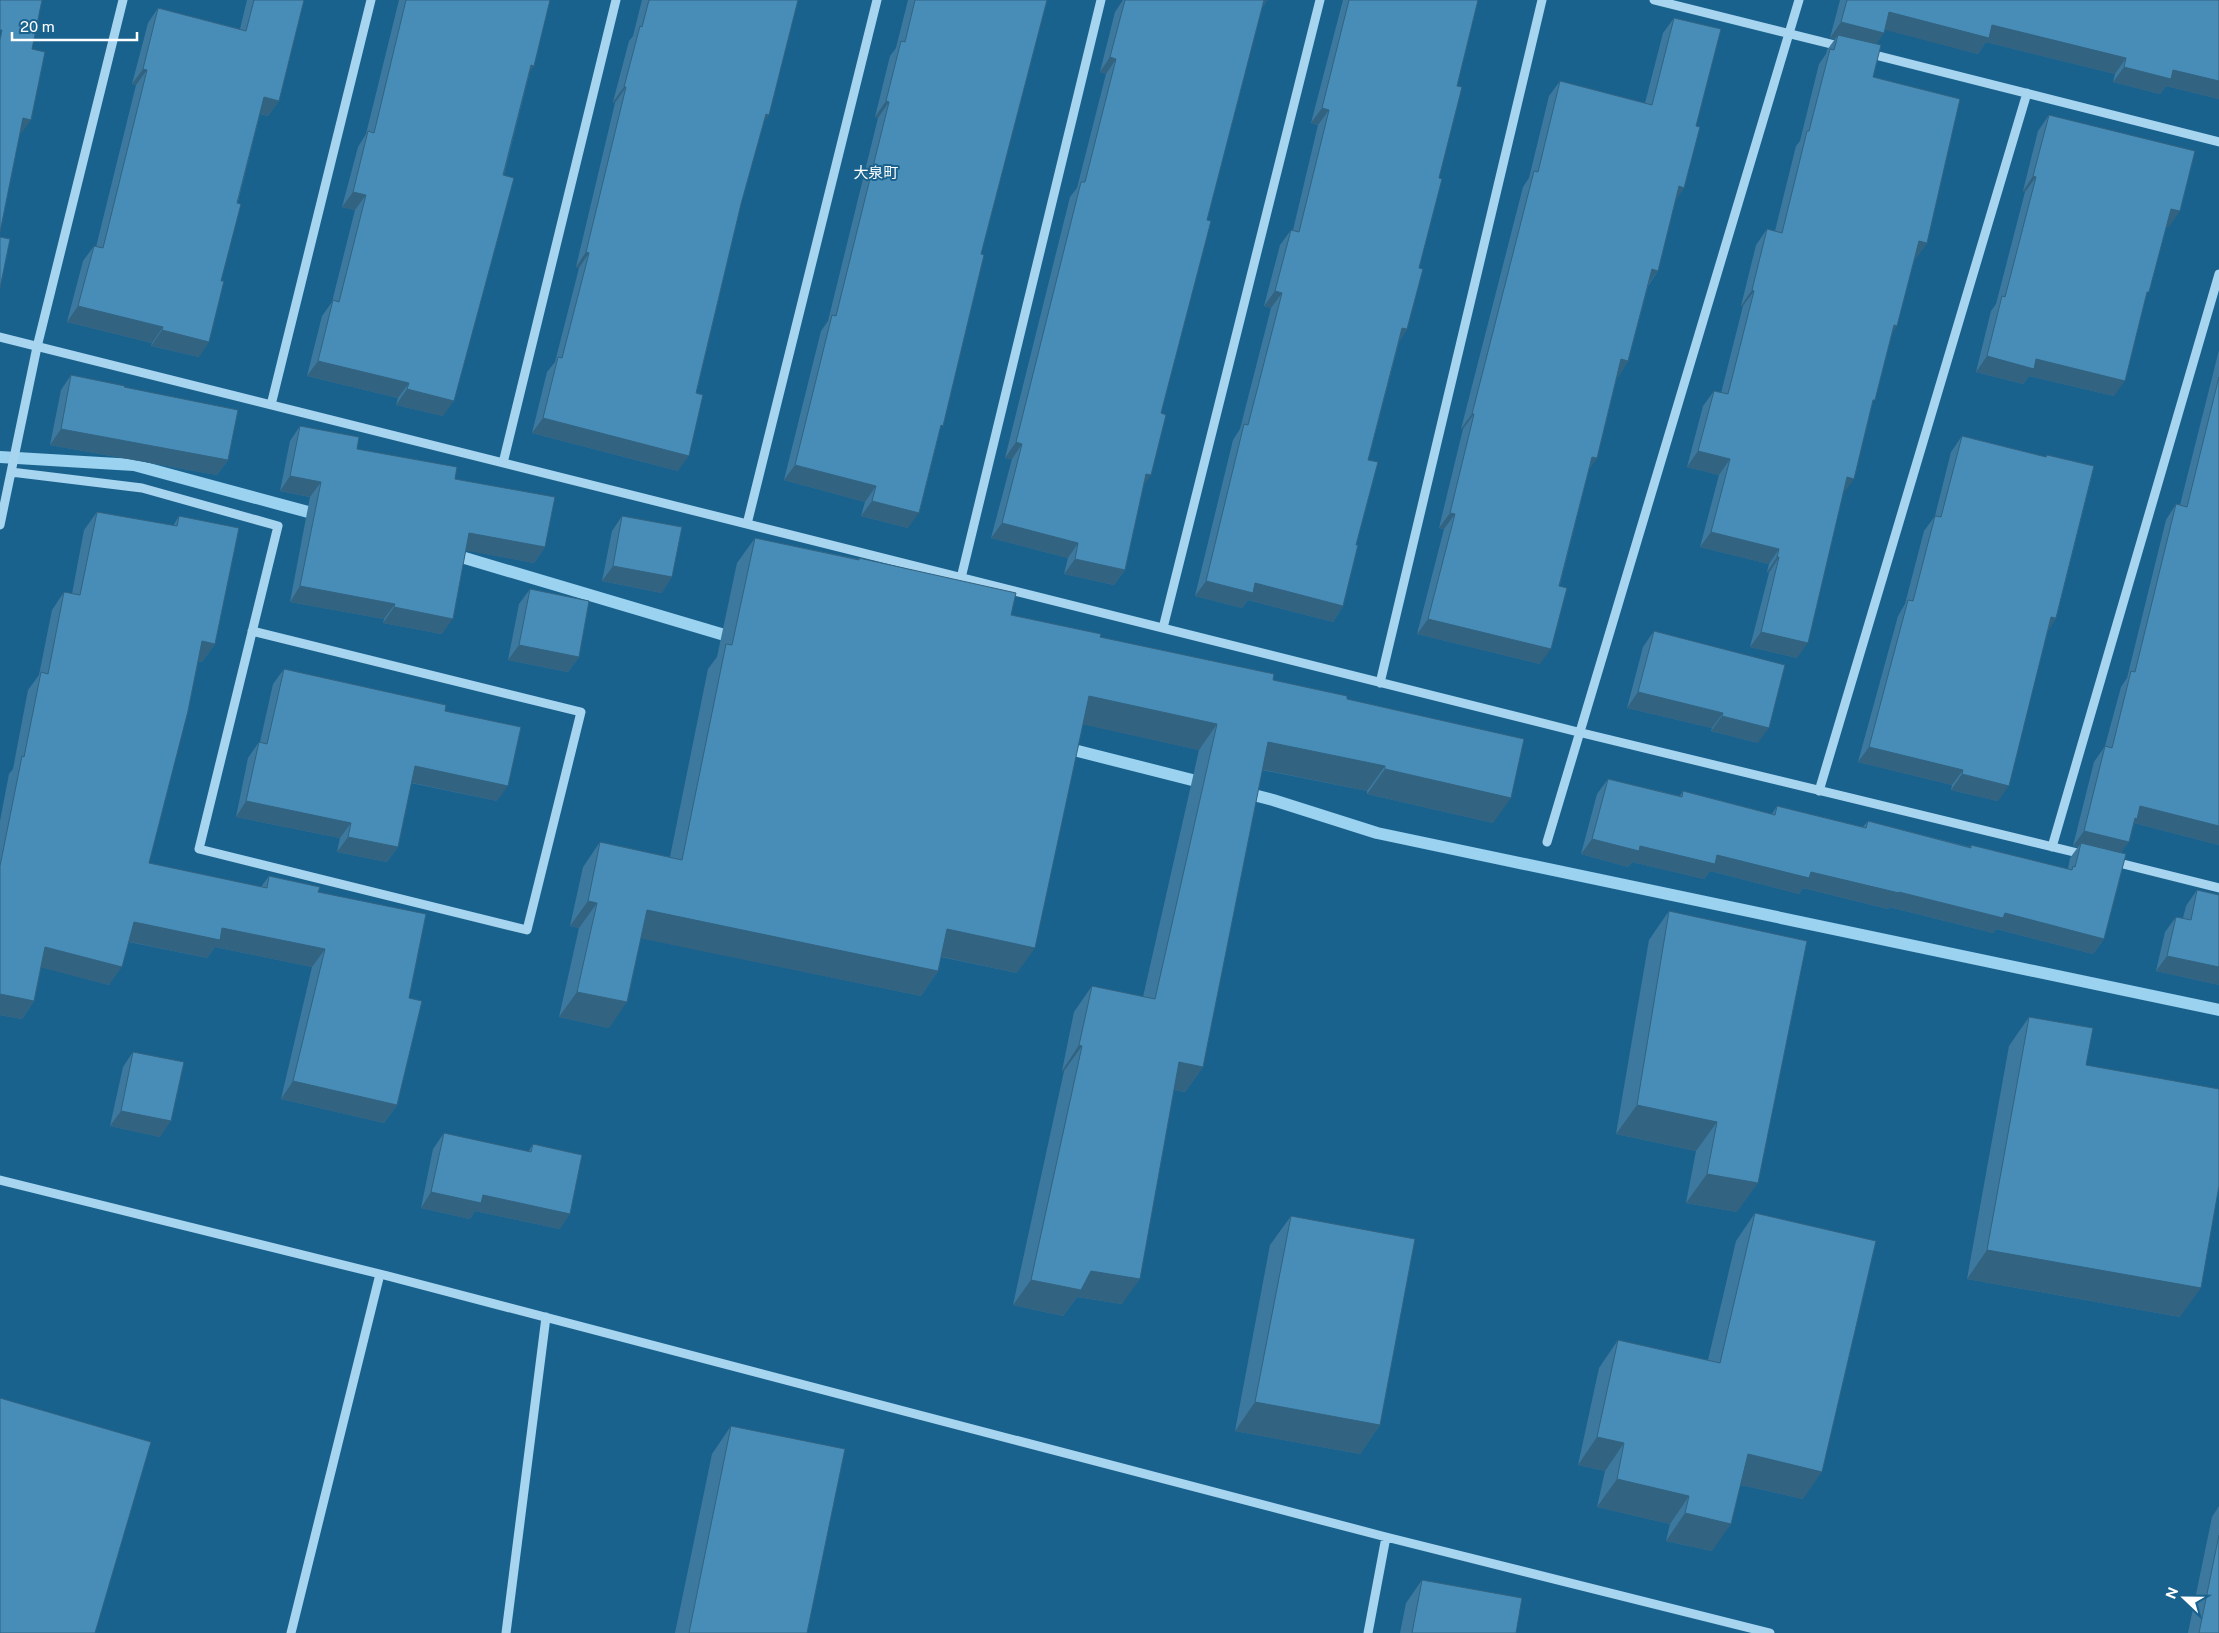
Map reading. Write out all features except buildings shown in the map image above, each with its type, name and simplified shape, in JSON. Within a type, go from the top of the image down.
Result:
[{"type":"street","points":[[0,525],[37,346],[123,0]]},
{"type":"street","points":[[271,405],[371,0]]},
{"type":"street","points":[[503,463],[616,0]]},
{"type":"street","points":[[748,524],[877,0]]},
{"type":"street","points":[[961,578],[1101,0]]},
{"type":"street","points":[[1162,628],[1320,0]]},
{"type":"street","points":[[1380,683],[1542,0]]},
{"type":"street","points":[[1654,0],[2219,142]]},
{"type":"street","points":[[1547,842],[1578,732],[1799,0]]},
{"type":"street","points":[[1819,790],[2027,93]]},
{"type":"street","points":[[2052,847],[2219,274]]},
{"type":"street","points":[[0,337],[1380,683],[2219,888]]},
{"type":"street","points":[[11,472],[142,488],[278,526],[252,632],[199,849],[527,930],[581,712],[252,632]]},
{"type":"street","points":[[0,1180],[380,1274],[1386,1537],[1770,1633]]},
{"type":"street","points":[[291,1633],[380,1274]]},
{"type":"street","points":[[506,1633],[546,1317]]},
{"type":"street","points":[[1368,1633],[1386,1537]]},
{"type":"waterway","points":[[0,457],[134,465],[323,516]]},
{"type":"waterway","points":[[448,553],[738,639]]},
{"type":"waterway","points":[[1062,747],[1208,784]]},
{"type":"waterway","points":[[1242,792],[1377,833],[2219,1010]]},
{"type":"district","name":"大泉町","points":[[876,172]]}]
